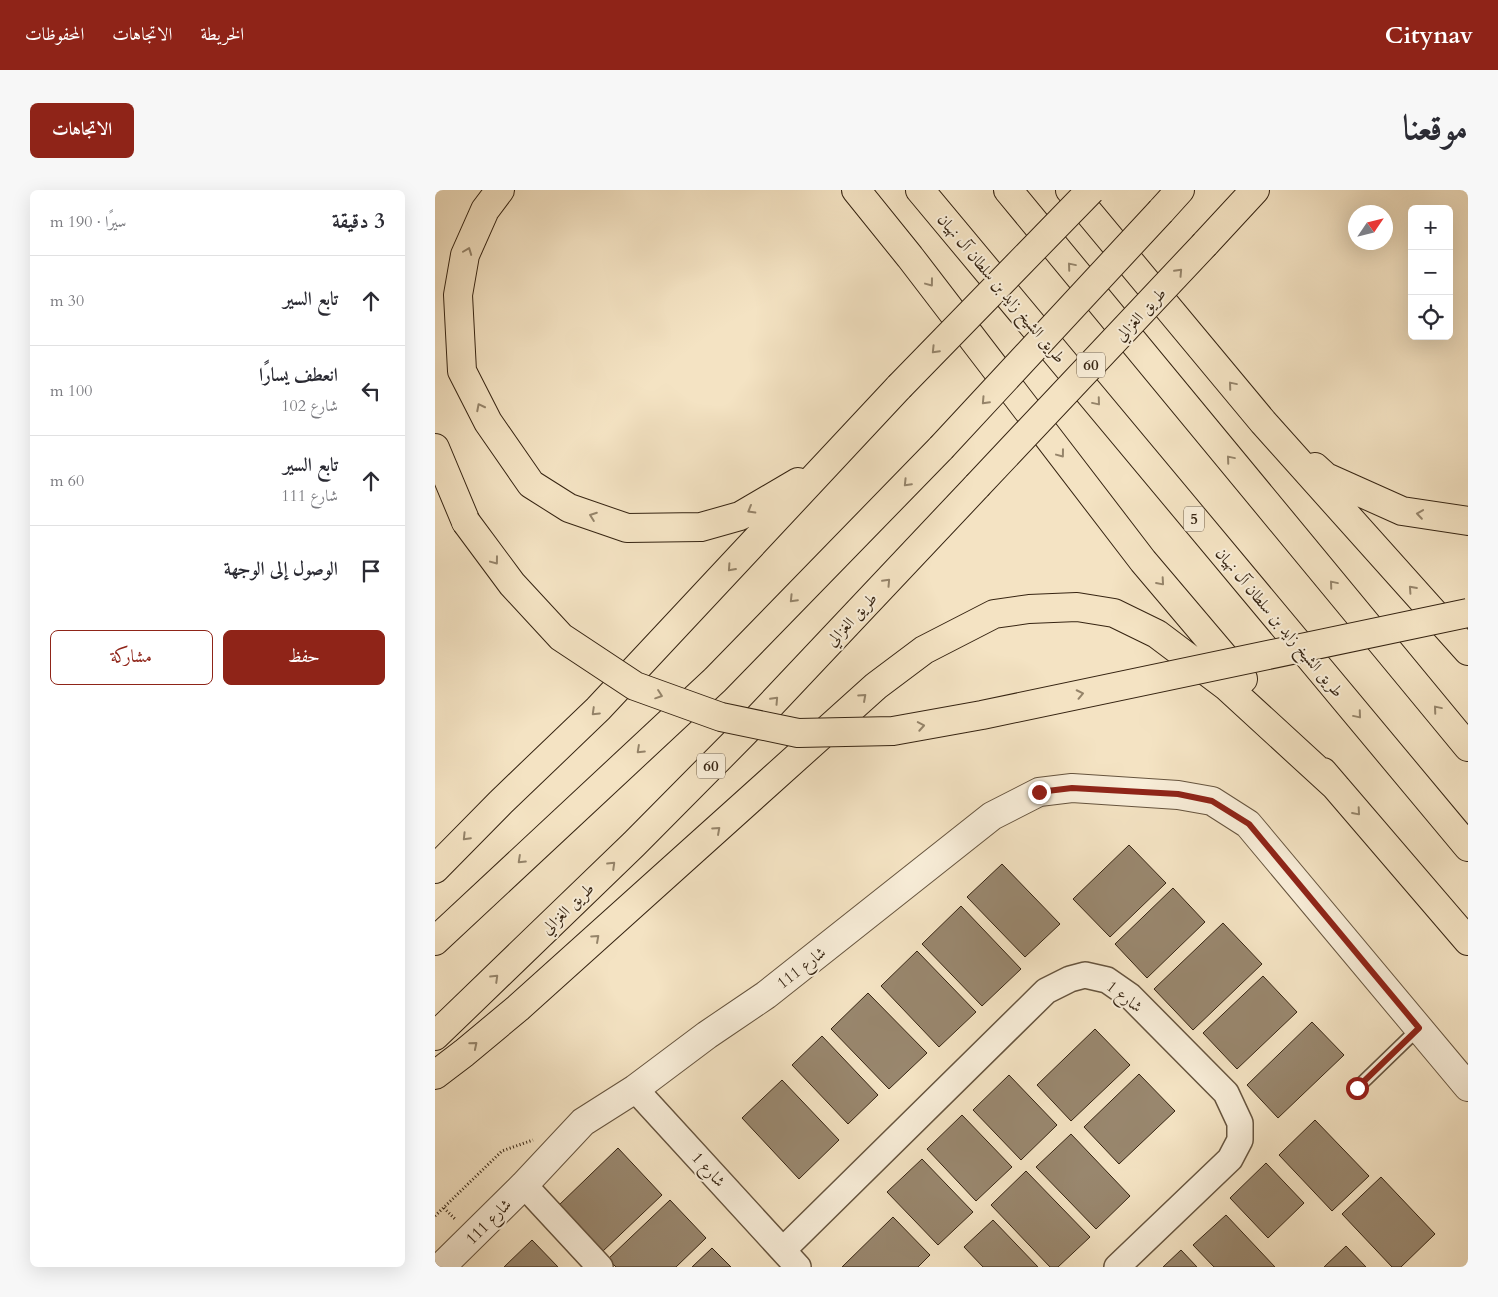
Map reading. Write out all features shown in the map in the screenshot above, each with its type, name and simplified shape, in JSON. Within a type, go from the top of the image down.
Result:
[{"type":"highway","points":[[501,190],[485,210],[465,255],[458,295],[462,370],[488,422],[531,484],[569,508],[627,528],[701,527],[740,516],[823,467]]},
{"type":"highway","points":[[840,190],[910,257]]},
{"type":"highway","points":[[856,190],[910,257],[1143,561],[1468,941]]},
{"type":"highway","points":[[914,190],[963,241]]},
{"type":"highway","name":"طريق الشيخ زايد بن سلطان آل نهيان","points":[[920,190],[1468,847]]},
{"type":"highway","points":[[1008,190],[1468,747]]},
{"type":"highway","points":[[1070,190],[1263,422],[1468,651]]},
{"type":"highway","points":[[435,868],[598,709],[823,467],[1091,190]]},
{"type":"highway","points":[[435,941],[715,680],[941,448],[1180,190]]},
{"type":"highway","name":"طريق الغزالي","points":[[435,1036],[634,844],[745,732],[1255,190]]},
{"type":"highway","points":[[1263,422],[1326,477],[1402,512],[1468,521]]},
{"type":"highway","points":[[435,448],[466,522],[512,584],[561,637],[635,686],[721,717],[798,733],[893,731],[983,715],[1468,613]]},
{"type":"highway","points":[[435,1075],[464,1054],[518,1008],[876,686],[924,650],[994,614],[1029,608],[1077,607],[1114,613],[1157,634],[1225,686],[1335,786]]},
{"type":"street","name":"شارع 111","points":[[441,1267],[524,1185],[583,1122],[635,1089],[707,1035],[766,995],[992,816],[1039,792],[1072,788],[1178,794],[1212,801],[1249,824],[1419,1028]]},
{"type":"street","name":"شارع 1","points":[[635,1089],[791,1259],[1047,991],[1070,979],[1085,974],[1107,980],[1130,996],[1226,1093],[1240,1123],[1240,1140],[1230,1159],[1117,1267]]},
{"type":"street","points":[[1419,1028],[1468,1087]]},
{"type":"street","points":[[524,1185],[600,1267]]},
{"type":"lane","points":[[1357,1088],[1419,1028]]},
{"type":"path","points":[[435,1216],[502,1151],[538,1138]]},
{"type":"building","points":[[1129,845],[1166,883],[1110,937],[1073,899]]},
{"type":"building","points":[[1002,864],[1060,924],[1025,957],[967,897]]},
{"type":"building","points":[[1173,888],[1205,922],[1147,978],[1115,944]]},
{"type":"building","points":[[961,906],[1021,969],[982,1006],[922,944]]},
{"type":"building","points":[[1223,923],[1262,964],[1193,1030],[1154,989]]},
{"type":"building","points":[[917,951],[976,1012],[939,1047],[881,986]]},
{"type":"building","points":[[1263,976],[1297,1012],[1237,1069],[1203,1033]]},
{"type":"building","points":[[868,993],[927,1053],[889,1089],[831,1029]]},
{"type":"building","points":[[1312,1022],[1344,1055],[1278,1118],[1247,1085]]},
{"type":"building","points":[[1095,1029],[1130,1065],[1071,1121],[1037,1085]]},
{"type":"building","points":[[822,1036],[878,1095],[848,1124],[792,1065]]},
{"type":"building","points":[[1139,1074],[1175,1111],[1119,1164],[1084,1127]]},
{"type":"building","points":[[1009,1075],[1057,1125],[1021,1160],[973,1110]]},
{"type":"building","points":[[782,1080],[839,1140],[799,1179],[742,1118]]},
{"type":"building","points":[[962,1115],[1012,1167],[976,1201],[927,1149]]},
{"type":"building","points":[[1315,1120],[1369,1176],[1332,1211],[1279,1155]]},
{"type":"building","points":[[1071,1134],[1130,1196],[1096,1229],[1036,1167]]},
{"type":"building","points":[[618,1148],[662,1195],[602,1252],[558,1206]]},
{"type":"building","points":[[922,1159],[973,1212],[938,1245],[887,1192]]},
{"type":"building","points":[[1266,1163],[1304,1203],[1268,1238],[1230,1198]]},
{"type":"building","points":[[1026,1171],[1090,1237],[1058,1267],[1050,1267],[991,1205]]},
{"type":"building","points":[[1381,1177],[1435,1234],[1401,1267],[1392,1267],[1342,1214]]},
{"type":"building","points":[[670,1200],[706,1238],[676,1267],[616,1267],[608,1259]]},
{"type":"building","points":[[1226,1215],[1275,1267],[1214,1267],[1193,1245]]},
{"type":"building","points":[[893,1217],[930,1255],[918,1267],[842,1267]]},
{"type":"building","points":[[993,1220],[1038,1267],[983,1267],[964,1247]]},
{"type":"building","points":[[532,1240],[558,1267],[504,1267]]},
{"type":"building","points":[[1346,1246],[1366,1267],[1324,1267]]},
{"type":"building","points":[[712,1248],[731,1267],[692,1267]]},
{"type":"building","points":[[1181,1250],[1197,1267],[1163,1267]]},
{"type":"route","points":[[1039,792],[1072,788],[1178,794],[1212,801],[1249,824],[1419,1028],[1357,1088]]}]
